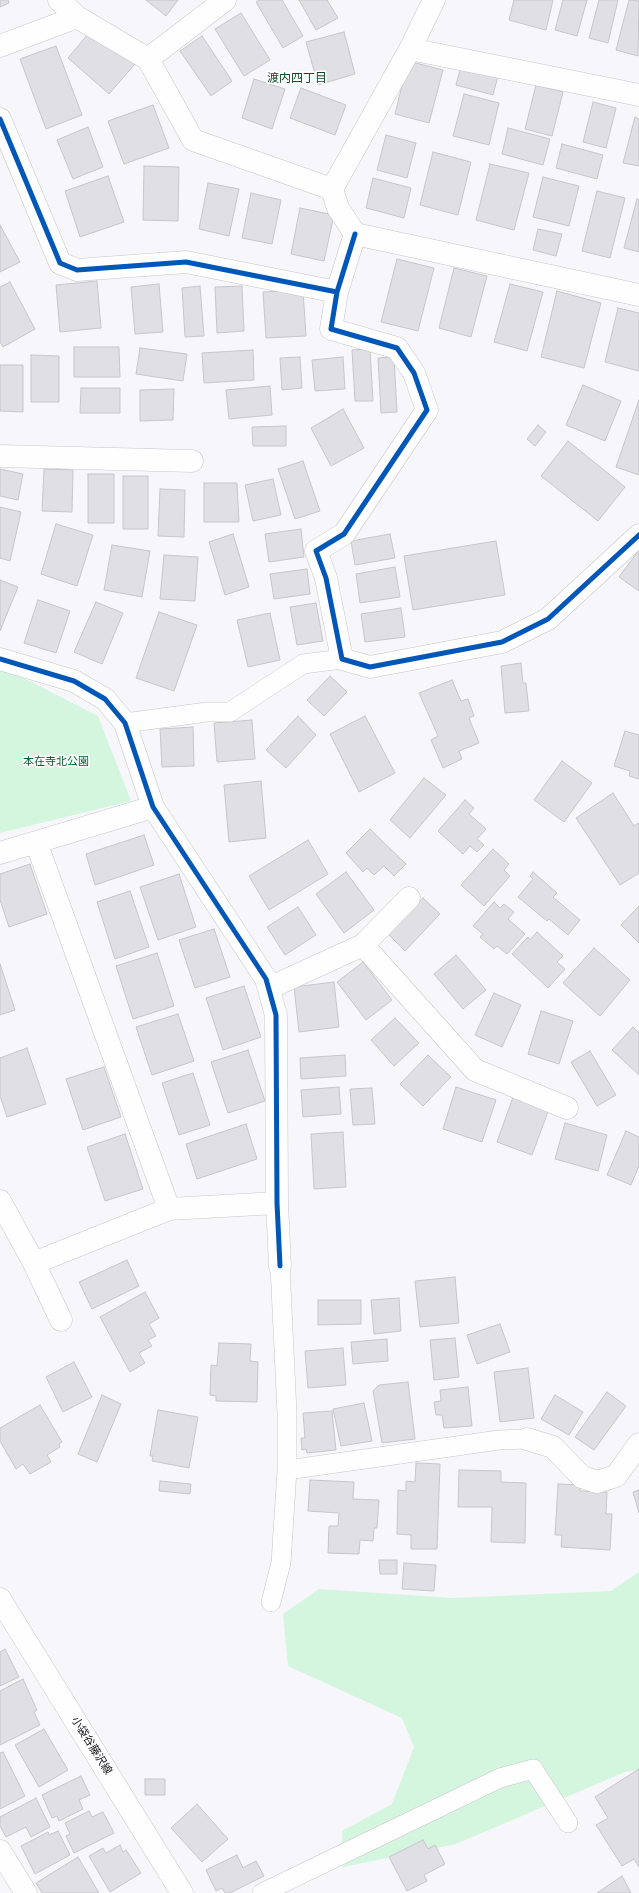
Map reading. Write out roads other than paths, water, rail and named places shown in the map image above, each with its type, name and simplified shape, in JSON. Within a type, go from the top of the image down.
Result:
[{"type":"street","points":[[59,0],[77,17],[148,59],[193,140],[332,189]]},
{"type":"street","points":[[148,59],[225,0]]},
{"type":"street","points":[[434,0],[410,49],[332,189],[338,208],[355,234],[639,295]]},
{"type":"street","points":[[0,46],[77,17]]},
{"type":"street","points":[[410,49],[639,95]]},
{"type":"street","points":[[0,120],[60,263],[77,270],[186,262],[337,292]]},
{"type":"street","points":[[355,234],[337,292],[331,329],[397,348],[414,373],[427,410],[344,534],[316,551],[326,578],[342,659],[370,667],[502,642],[548,619],[639,535]]},
{"type":"street","points":[[0,456],[192,460]]},
{"type":"street","points":[[0,659],[74,681],[105,698],[125,723],[153,807],[266,980],[276,1015],[277,1203],[280,1266]]},
{"type":"street","points":[[0,853],[153,807]]},
{"type":"street","points":[[36,842],[169,1209]]},
{"type":"street","points":[[269,988],[363,946],[409,898]]},
{"type":"street","points":[[363,946],[475,1070],[567,1108]]},
{"type":"street","points":[[0,1201],[34,1263],[61,1320]]},
{"type":"street","points":[[34,1263],[169,1209],[277,1203]]},
{"type":"street","points":[[528,1439],[553,1447],[582,1477],[597,1482],[616,1476],[639,1444]]},
{"type":"street","name":"小袋谷藤沢線","points":[[3,1611],[182,1893]]},
{"type":"street","points":[[0,1851],[26,1893]]},
{"type":"lane","points":[[125,723],[207,712],[230,712],[303,664],[342,659]]},
{"type":"lane","points":[[271,1602],[281,1563],[286,1507],[287,1470],[280,1266]]},
{"type":"lane","points":[[287,1470],[499,1440],[528,1439]]},
{"type":"lane","points":[[262,1893],[500,1778],[533,1769],[568,1823]]},
{"type":"district","name":"渡内四丁目","points":[[297,79]]},
{"type":"park label","name":"本在寺北公園","points":[[56,762]]}]
